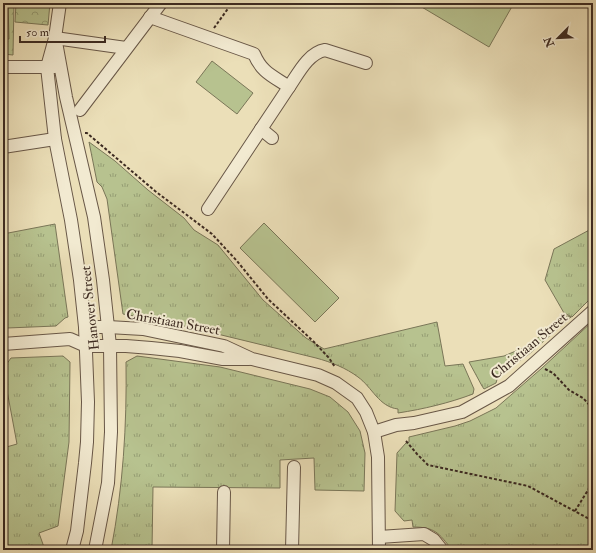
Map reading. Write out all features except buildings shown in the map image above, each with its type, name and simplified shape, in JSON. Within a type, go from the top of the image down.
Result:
[{"type":"street","points":[[47,67],[55,38],[60,3]]},
{"type":"street","points":[[80,110],[161,3]]},
{"type":"street","points":[[150,18],[254,54],[260,66],[264,70],[289,87]]},
{"type":"street","points":[[55,38],[126,48]]},
{"type":"street","name":"Hanover Street","points":[[55,38],[94,217],[110,346],[111,432],[108,483],[95,550]]},
{"type":"street","points":[[208,209],[289,87],[299,65],[325,50],[359,58]]},
{"type":"street","points":[[3,67],[60,66]]},
{"type":"street","name":"Hanover Street","points":[[47,67],[55,139],[71,220],[85,327],[86,346],[88,402],[87,442],[77,531],[72,550]]},
{"type":"street","points":[[261,129],[272,138]]},
{"type":"street","points":[[3,147],[55,139]]},
{"type":"street","name":"Christiaan Street","points":[[85,327],[143,329],[212,342],[252,359],[318,375],[336,383],[357,398],[366,412],[374,432],[396,425],[414,423],[462,412],[509,386],[593,311]]},
{"type":"street","points":[[70,339],[85,327]]},
{"type":"street","points":[[3,344],[70,339],[86,346]]},
{"type":"street","name":"Christiaan Street","points":[[86,346],[151,348],[223,359],[252,359]]},
{"type":"street","points":[[374,432],[378,457],[379,550]]},
{"type":"street","points":[[292,550],[294,467]]},
{"type":"street","points":[[223,550],[224,492]]},
{"type":"street","points":[[379,537],[424,534],[434,540],[442,550]]},
{"type":"path","points":[[207,38],[231,3]]},
{"type":"path","points":[[80,132],[87,133],[155,191],[212,234],[237,261],[268,299],[314,342],[335,367]]},
{"type":"path","points":[[534,364],[553,373],[569,390],[583,398],[593,409]]},
{"type":"path","points":[[406,441],[428,464],[528,486],[593,521]]},
{"type":"path","points":[[575,511],[593,482]]},
{"type":"green space","points":[[3,3],[14,3],[13,55],[3,54]]},
{"type":"green space","points":[[3,3],[8,3],[9,39],[3,39]]},
{"type":"green space","points":[[16,3],[50,3],[48,25],[15,22]]},
{"type":"green space","points":[[415,3],[514,3],[489,47]]},
{"type":"green space","points":[[212,61],[253,93],[237,114],[196,82]]},
{"type":"green space","points":[[89,142],[115,161],[148,190],[184,218],[194,230],[218,245],[263,300],[306,338],[324,349],[437,322],[445,366],[463,364],[474,389],[473,394],[417,410],[398,413],[398,409],[386,405],[381,401],[358,377],[327,361],[168,322],[123,314],[107,199],[102,187],[97,182]]},
{"type":"green space","points":[[264,223],[339,298],[315,322],[240,248]]},
{"type":"green space","points":[[55,224],[68,317],[56,326],[7,328],[3,325],[3,234]]},
{"type":"green space","points":[[593,228],[593,296],[572,317],[564,313],[545,280],[554,249]]},
{"type":"green space","points":[[563,315],[571,317],[528,355],[498,376],[496,383],[484,389],[469,362],[504,356],[530,345]]},
{"type":"green space","points":[[593,321],[593,550],[452,550],[444,539],[436,532],[427,528],[413,527],[412,520],[404,521],[395,511],[397,453],[406,443],[409,442],[409,437],[470,421],[496,408]]},
{"type":"green space","points":[[63,356],[70,362],[69,442],[58,526],[39,533],[45,550],[3,550],[3,448],[17,444],[3,369],[11,358]]},
{"type":"green space","points":[[137,356],[220,367],[310,389],[330,397],[348,412],[360,431],[365,453],[364,491],[315,490],[314,458],[280,460],[280,488],[153,487],[152,550],[111,550],[119,503],[123,456],[126,409],[126,362]]}]
